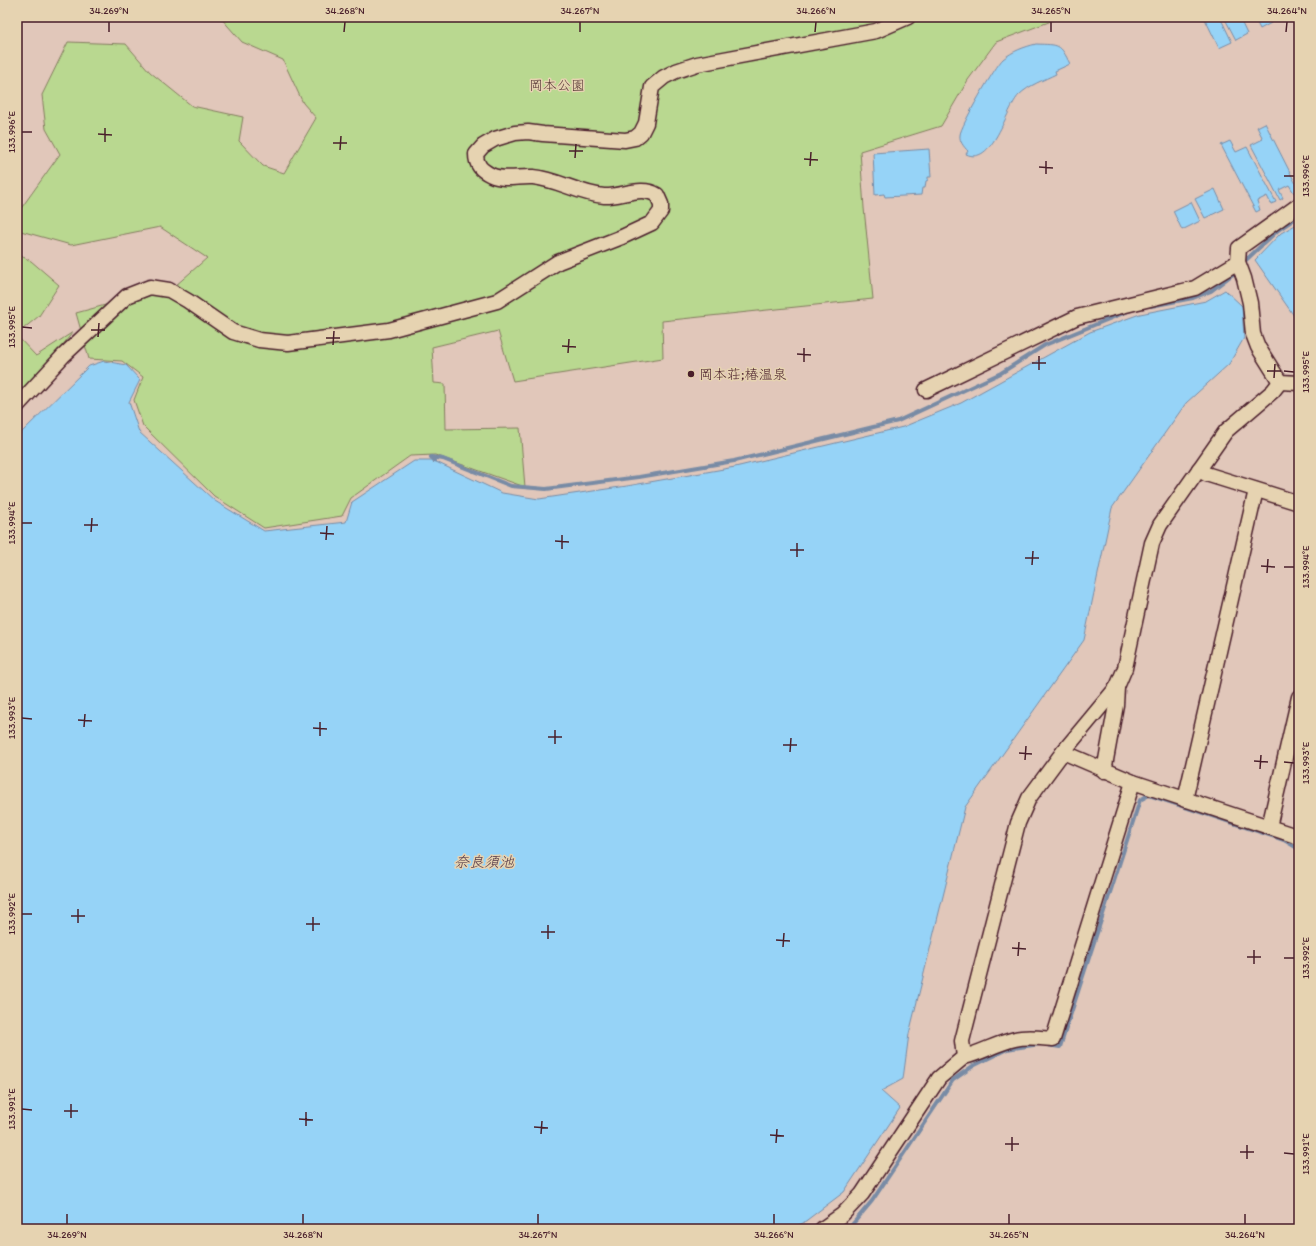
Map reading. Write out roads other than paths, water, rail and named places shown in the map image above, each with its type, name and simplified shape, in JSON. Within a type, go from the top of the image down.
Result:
[{"type":"street","points":[[17,406],[63,356],[127,296],[150,287],[169,290],[188,301],[233,332],[258,340],[288,343],[389,330],[497,301],[558,262],[622,237],[652,223],[661,211],[661,204],[657,195],[647,190],[615,196],[602,196],[578,190],[554,181],[532,177],[507,178],[492,175],[480,169],[476,161],[476,154],[483,146],[495,139],[515,133],[528,132],[625,140],[635,138],[641,133],[646,123],[652,87],[664,77],[698,64],[876,31],[908,17]]},
{"type":"street","points":[[1280,382],[1258,347],[1253,334],[1250,304],[1244,278],[1238,262],[1239,248],[1299,205]]},
{"type":"street","points":[[926,390],[1076,317],[1195,288],[1238,262]]},
{"type":"street","points":[[1280,382],[1299,384]]},
{"type":"street","points":[[964,1057],[962,1040],[1018,824],[1029,798],[1063,752],[1117,687],[1125,668],[1152,543],[1160,525],[1226,431],[1273,390],[1280,382]]},
{"type":"street","points":[[1199,469],[1206,474],[1299,503]]},
{"type":"street","points":[[1185,800],[1256,490]]},
{"type":"street","points":[[1104,771],[1116,705],[1117,687]]},
{"type":"street","points":[[1269,827],[1299,697]]},
{"type":"street","points":[[1063,752],[1104,771],[1133,782],[1299,837]]},
{"type":"street","points":[[822,1229],[842,1215],[862,1194],[939,1078],[964,1057],[974,1055],[1016,1039],[1038,1037],[1053,1039],[1133,782]]},
{"type":"water","points":[[1204,17],[1220,17],[1232,42],[1219,48]]},
{"type":"water","points":[[1224,17],[1239,17],[1247,34],[1236,40]]},
{"type":"water","points":[[1254,17],[1268,17],[1271,23],[1260,29]]},
{"type":"water","points":[[1036,44],[1058,46],[1064,52],[1070,64],[1055,71],[1056,74],[1023,91],[1014,102],[998,134],[984,152],[975,156],[966,154],[968,151],[963,146],[960,135],[972,109],[993,72],[1007,56],[1027,46]]},
{"type":"water","points":[[1265,123],[1299,190],[1294,193],[1289,185],[1279,190],[1283,198],[1280,200],[1251,145],[1263,139],[1257,127]]},
{"type":"water","points":[[1230,141],[1236,152],[1247,147],[1276,202],[1271,204],[1267,196],[1257,201],[1260,210],[1256,212],[1221,145]]},
{"type":"water","points":[[929,149],[931,177],[928,177],[925,188],[922,188],[921,195],[885,197],[884,194],[875,195],[873,153]]},
{"type":"water","points":[[1215,189],[1224,209],[1205,218],[1195,199]]},
{"type":"water","points":[[1191,202],[1200,221],[1182,230],[1173,211]]},
{"type":"water","points":[[1299,223],[1299,323],[1255,260],[1281,233]]},
{"type":"water","name":"奈良須池","points":[[1225,290],[1242,306],[1244,338],[1229,364],[1186,403],[1112,508],[1084,640],[965,807],[909,1034],[903,1079],[881,1091],[900,1108],[844,1192],[803,1223],[790,1229],[17,1229],[17,437],[89,366],[104,361],[126,365],[140,380],[129,402],[139,432],[215,501],[264,531],[346,522],[352,502],[414,461],[434,461],[502,493],[539,499],[627,486],[735,467],[903,427],[961,403],[1090,332],[1140,314],[1206,301]]},
{"type":"waterway","points":[[1246,260],[1278,230],[1299,216]]},
{"type":"waterway","points":[[1151,306],[1193,298],[1211,291],[1233,274]]},
{"type":"waterway","points":[[434,461],[431,457],[443,459],[511,486],[546,489],[639,477],[734,461],[898,421],[1001,373],[1045,345],[1131,310]]},
{"type":"waterway","points":[[1047,1045],[1060,1047],[1140,800],[1149,795],[1284,840],[1299,849]]},
{"type":"waterway","points":[[846,1229],[851,1226],[872,1201],[953,1080],[973,1066],[1007,1049],[1040,1044]]},
{"type":"place","name":"岡本荘;椿温泉","points":[[691,374]]},
{"type":"park label","name":"岡本公園","points":[[557,85]]}]
